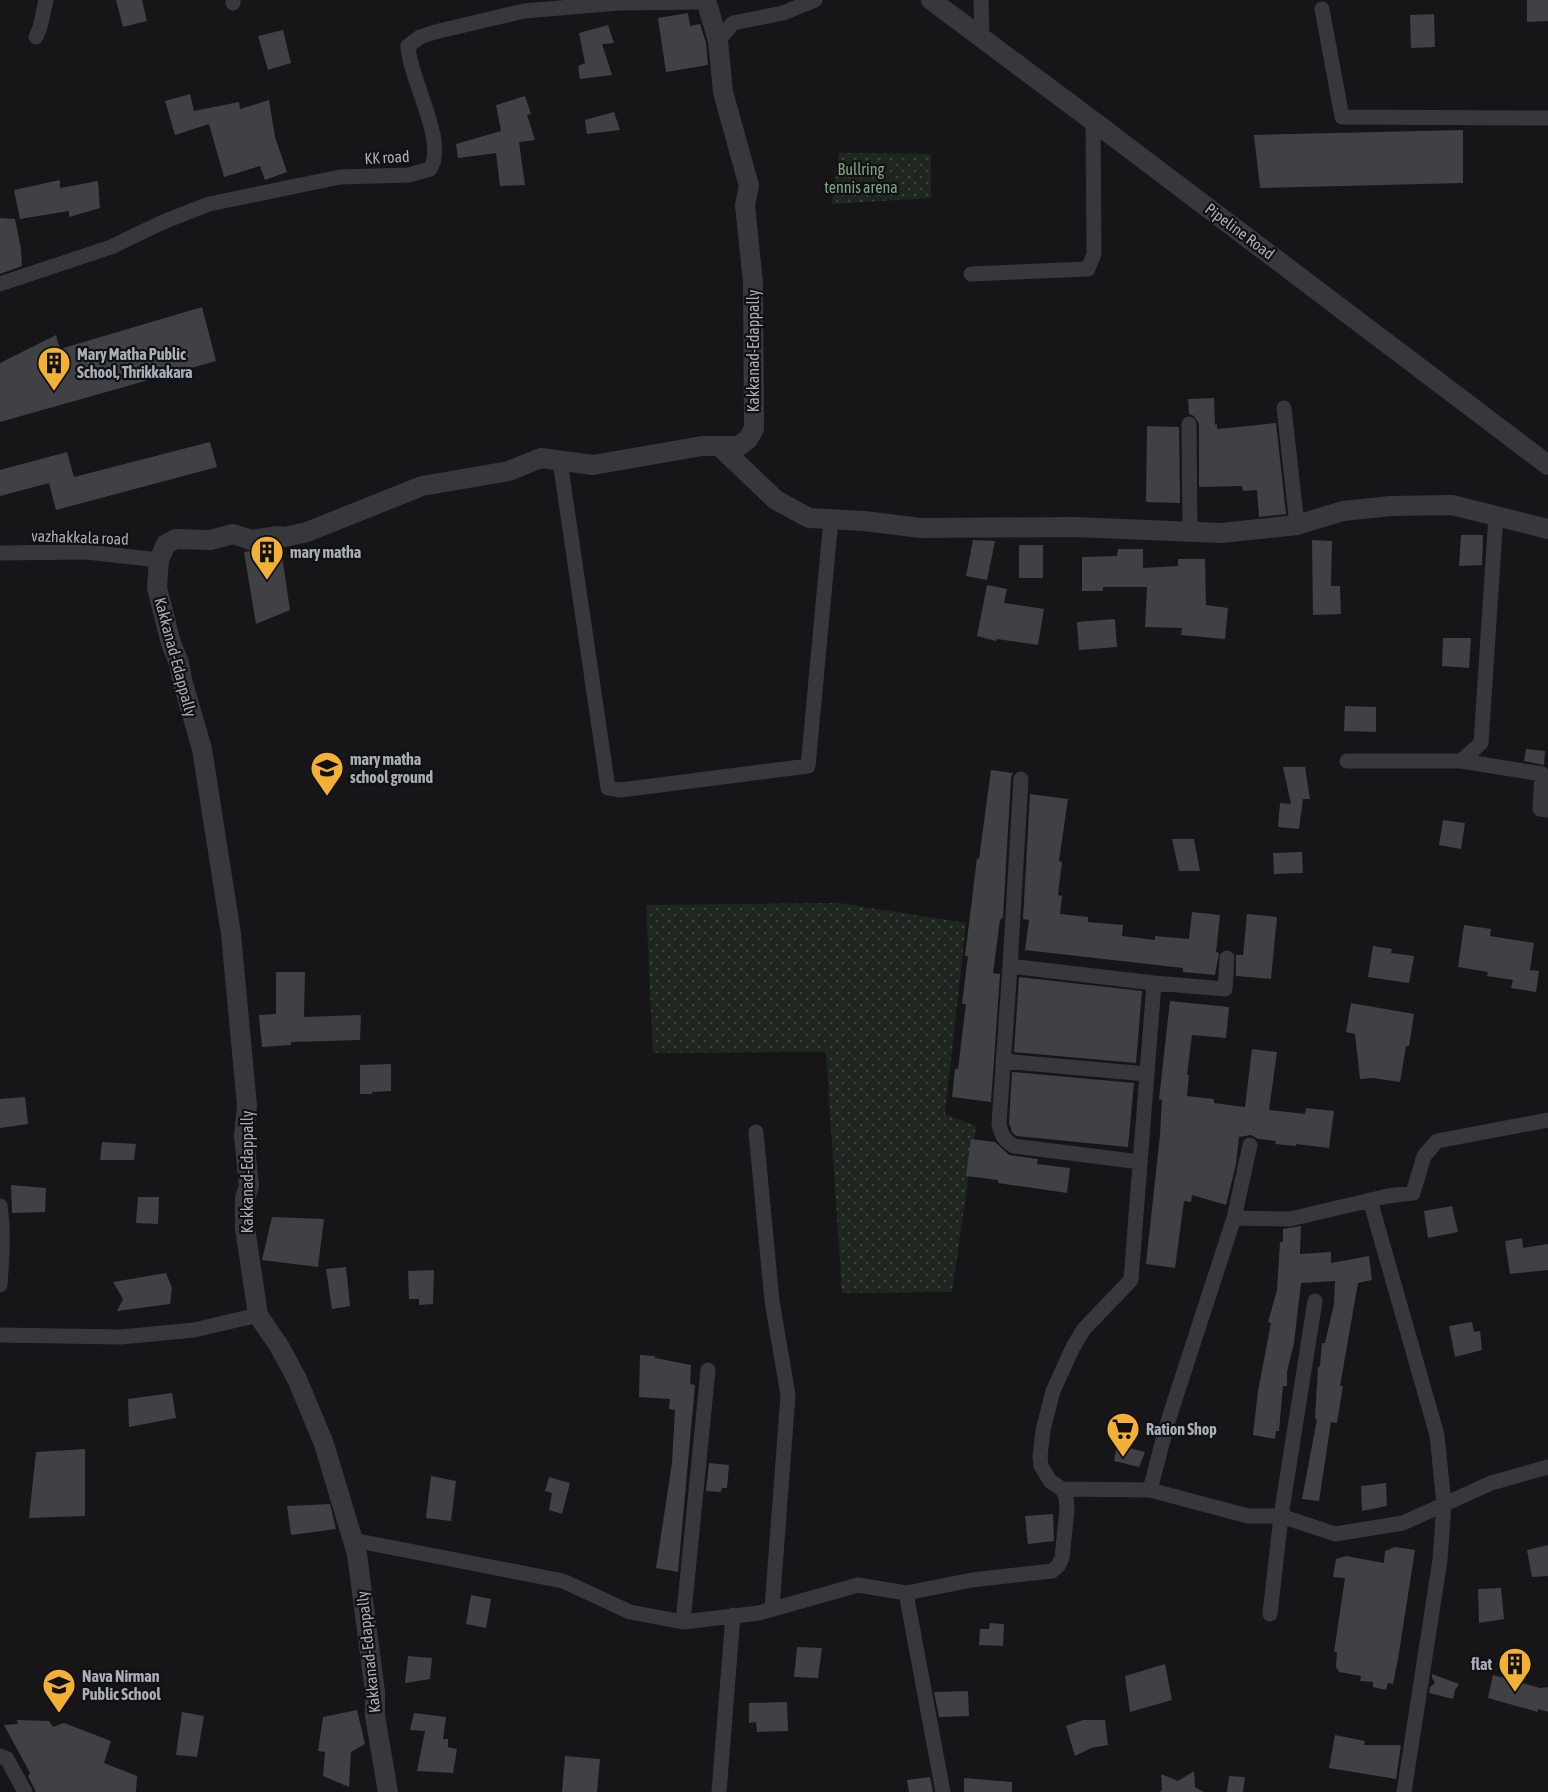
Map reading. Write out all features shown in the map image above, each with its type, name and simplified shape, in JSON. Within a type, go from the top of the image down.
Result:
[{"type":"street","points":[[36,37],[46,0]]},
{"type":"street","points":[[718,41],[733,23],[783,14],[815,0]]},
{"type":"street","name":"Pipeline Road","points":[[931,0],[1548,465]]},
{"type":"street","points":[[981,0],[982,39]]},
{"type":"street","name":"Kakkanad-Edappally","points":[[388,1792],[375,1716],[375,1692],[357,1554],[324,1444],[297,1379],[279,1346],[258,1315],[245,1228],[245,1198],[249,1186],[244,1136],[247,1106],[231,934],[202,749],[179,663],[171,643],[158,588],[159,560],[166,544],[176,539],[210,540],[233,534],[250,540],[285,537],[307,532],[422,486],[509,471],[541,458],[594,465],[702,446],[739,446],[748,439],[754,429],[753,283],[745,206],[749,186],[723,92],[718,41],[706,1]]},
{"type":"street","name":"KK road","points":[[0,284],[111,247],[209,204],[340,177],[409,175],[430,169],[434,164],[435,153],[432,133],[408,55],[408,46],[420,37],[484,19],[524,11],[619,3],[706,1]]},
{"type":"street","points":[[1323,9],[1342,117],[1548,118]]},
{"type":"street","points":[[971,274],[1088,269],[1094,254],[1093,121]]},
{"type":"street","points":[[1284,408],[1298,525]]},
{"type":"street","points":[[1189,424],[1190,532]]},
{"type":"street","points":[[719,446],[776,500],[809,518],[864,520],[921,528],[1074,527],[1221,533],[1298,525],[1343,511],[1391,506],[1452,505],[1548,529]]},
{"type":"street","points":[[560,461],[608,788],[621,790],[808,766],[831,519]]},
{"type":"street","points":[[1461,761],[1481,743],[1496,515]]},
{"type":"street","name":"vazhakkala road","points":[[0,553],[86,552],[159,560]]},
{"type":"street","points":[[1347,761],[1461,761],[1542,774],[1540,809],[1548,810]]},
{"type":"street","points":[[1021,779],[1000,1133],[1007,1142],[1014,1146],[1140,1162]]},
{"type":"street","points":[[1010,966],[1225,989],[1227,958]]},
{"type":"street","points":[[353,1540],[563,1581],[630,1612],[683,1622],[759,1613],[858,1586],[906,1593],[972,1580],[1052,1571],[1062,1558],[1067,1509],[1066,1497],[1062,1489],[1050,1481],[1041,1466],[1043,1430],[1053,1391],[1073,1347],[1084,1329],[1131,1280],[1154,983]]},
{"type":"street","points":[[1004,1061],[1147,1074]]},
{"type":"street","points":[[1234,1218],[1290,1219],[1370,1200],[1413,1193],[1424,1156],[1437,1141],[1548,1120]]},
{"type":"street","points":[[756,1132],[772,1301],[788,1395],[772,1608]]},
{"type":"street","points":[[1150,1490],[1168,1421],[1234,1218],[1250,1145]]},
{"type":"street","points":[[1370,1200],[1437,1435],[1444,1504],[1440,1560],[1404,1792]]},
{"type":"street","points":[[0,1206],[3,1250],[0,1285]]},
{"type":"street","points":[[1270,1614],[1281,1516],[1315,1301]]},
{"type":"street","points":[[0,1335],[121,1336],[194,1330],[258,1315]]},
{"type":"street","points":[[683,1622],[708,1370]]},
{"type":"street","points":[[1062,1489],[1150,1490],[1248,1516],[1281,1516],[1335,1534],[1403,1522],[1491,1483],[1548,1467]]},
{"type":"street","points":[[906,1593],[943,1792]]},
{"type":"street","points":[[719,1792],[733,1615]]},
{"type":"street","points":[[0,1756],[8,1759],[25,1792]]},
{"type":"green space","name":"Bullring tennis arena","points":[[839,153],[931,154],[931,198],[832,204]]},
{"type":"green space","points":[[838,903],[966,923],[945,1114],[976,1126],[952,1292],[842,1293],[826,1052],[653,1053],[646,905]]},
{"type":"building","points":[[116,0],[142,0],[147,21],[123,27]]},
{"type":"building","points":[[1527,0],[1548,0],[1548,21],[1527,22]]},
{"type":"building","points":[[688,13],[690,26],[700,24],[706,43],[708,65],[666,72],[658,18]]},
{"type":"building","points":[[1434,14],[1435,47],[1411,48],[1410,15]]},
{"type":"building","points":[[608,25],[614,43],[602,44],[612,75],[580,79],[578,66],[585,63],[579,33]]},
{"type":"building","points":[[283,30],[291,63],[268,70],[258,36]]},
{"type":"building","points":[[190,94],[194,111],[239,102],[240,109],[269,100],[275,137],[287,172],[265,180],[260,166],[224,177],[209,124],[175,135],[165,101]]},
{"type":"building","points":[[525,96],[531,114],[527,115],[535,140],[519,142],[525,185],[500,186],[496,153],[458,158],[456,144],[501,131],[496,105]]},
{"type":"building","points":[[614,112],[620,130],[587,134],[585,120]]},
{"type":"building","points":[[1463,130],[1463,183],[1260,188],[1254,135]]},
{"type":"building","points":[[60,180],[60,188],[98,181],[100,208],[69,217],[69,211],[20,219],[14,190]]},
{"type":"building","points":[[0,218],[15,219],[22,266],[0,274]]},
{"type":"building","name":"Mary Matha Public School, Thrikkakara","points":[[202,307],[216,361],[0,422],[0,363],[56,335],[60,349]]},
{"type":"building","points":[[1214,398],[1217,429],[1276,423],[1286,514],[1259,517],[1257,490],[1243,491],[1242,486],[1199,487],[1199,424],[1194,416],[1189,414],[1188,399]]},
{"type":"building","points":[[1147,426],[1179,427],[1180,503],[1146,502]]},
{"type":"building","points":[[210,442],[217,467],[56,510],[49,483],[0,496],[0,470],[67,452],[74,477]]},
{"type":"building","points":[[1461,535],[1483,535],[1482,565],[1459,566]]},
{"type":"building","points":[[973,540],[995,541],[987,580],[966,576]]},
{"type":"building","points":[[1312,540],[1332,541],[1331,586],[1340,586],[1341,614],[1313,615]]},
{"type":"building","points":[[1019,545],[1043,545],[1043,578],[1019,578]]},
{"type":"building","name":"mary matha","points":[[281,549],[290,610],[256,624],[244,552]]},
{"type":"building","points":[[1118,549],[1143,549],[1143,568],[1178,566],[1178,559],[1205,559],[1206,605],[1228,608],[1225,639],[1181,635],[1182,628],[1145,627],[1147,587],[1103,587],[1103,591],[1082,591],[1082,557],[1117,556]]},
{"type":"building","points":[[987,585],[1007,589],[1004,603],[1044,609],[1038,645],[997,639],[996,641],[977,636]]},
{"type":"building","points":[[1115,619],[1117,647],[1079,650],[1077,622]]},
{"type":"building","points":[[1443,638],[1471,638],[1469,668],[1442,666]]},
{"type":"building","points":[[1345,706],[1376,707],[1376,732],[1344,731]]},
{"type":"building","points":[[1526,749],[1545,751],[1544,765],[1524,761]]},
{"type":"building","points":[[1283,767],[1305,767],[1310,799],[1303,799],[1299,829],[1278,827],[1280,803],[1291,804]]},
{"type":"building","points":[[991,770],[1013,773],[1003,917],[1000,920],[993,973],[1000,974],[991,1102],[952,1097],[966,1004],[962,1004],[968,956],[965,956]]},
{"type":"building","points":[[1030,794],[1068,799],[1059,861],[1062,862],[1058,895],[1062,896],[1060,914],[1088,917],[1088,922],[1123,925],[1122,936],[1155,940],[1155,936],[1189,939],[1192,912],[1220,915],[1216,952],[1219,953],[1215,975],[1183,972],[1183,968],[1025,950],[1029,920],[1023,919]]},
{"type":"building","points":[[1443,820],[1465,823],[1461,849],[1439,845]]},
{"type":"building","points":[[1172,839],[1194,839],[1200,871],[1179,871]]},
{"type":"building","points":[[1302,852],[1303,873],[1274,874],[1273,853]]},
{"type":"building","points":[[1247,914],[1277,917],[1271,979],[1236,976],[1236,955],[1243,955]]},
{"type":"building","points":[[1464,925],[1491,929],[1490,936],[1534,943],[1530,970],[1539,971],[1536,992],[1511,988],[1513,980],[1487,976],[1488,972],[1458,967]]},
{"type":"building","points":[[1373,946],[1392,949],[1391,953],[1414,956],[1409,983],[1368,977]]},
{"type":"building","points":[[276,972],[305,972],[304,1017],[361,1015],[360,1040],[291,1042],[291,1045],[262,1047],[259,1015],[276,1014]]},
{"type":"building","points":[[1019,977],[1142,991],[1136,1063],[1014,1052]]},
{"type":"building","points":[[1170,1001],[1229,1007],[1226,1038],[1192,1035],[1187,1096],[1214,1099],[1214,1103],[1245,1107],[1252,1049],[1277,1052],[1269,1110],[1305,1114],[1306,1108],[1334,1111],[1329,1148],[1275,1144],[1276,1141],[1258,1139],[1251,1135],[1239,1137],[1236,1164],[1226,1205],[1192,1195],[1191,1202],[1184,1201],[1175,1268],[1146,1264],[1160,1135],[1162,1100],[1159,1099]]},
{"type":"building","points":[[1351,1003],[1414,1014],[1400,1082],[1373,1078],[1360,1079],[1355,1034],[1346,1032]]},
{"type":"building","points":[[391,1064],[391,1091],[360,1094],[360,1065]]},
{"type":"building","points":[[1012,1072],[1134,1083],[1128,1147],[1016,1136],[1009,1123]]},
{"type":"building","points":[[25,1097],[28,1124],[0,1128],[0,1099]]},
{"type":"building","points":[[971,1139],[995,1142],[1009,1155],[1038,1159],[1037,1164],[1070,1168],[1067,1193],[966,1176]]},
{"type":"building","points":[[102,1142],[136,1144],[134,1160],[100,1160]]},
{"type":"building","points":[[11,1185],[46,1188],[45,1212],[12,1213]]},
{"type":"building","points":[[138,1197],[159,1197],[158,1224],[136,1223]]},
{"type":"building","points":[[1452,1206],[1458,1232],[1428,1238],[1424,1211]]},
{"type":"building","points":[[272,1217],[324,1219],[318,1267],[262,1260]]},
{"type":"building","points":[[1301,1226],[1300,1254],[1331,1252],[1331,1263],[1369,1256],[1372,1280],[1358,1283],[1340,1386],[1343,1386],[1337,1423],[1331,1422],[1319,1501],[1302,1499],[1317,1419],[1315,1418],[1318,1367],[1320,1366],[1322,1343],[1325,1343],[1334,1304],[1335,1281],[1301,1283],[1294,1343],[1287,1372],[1287,1386],[1283,1386],[1279,1431],[1276,1431],[1275,1439],[1253,1435],[1258,1391],[1271,1323],[1268,1322],[1277,1290],[1280,1242],[1283,1242],[1283,1229]]},
{"type":"building","points":[[1522,1238],[1523,1248],[1548,1244],[1548,1270],[1510,1274],[1505,1241]]},
{"type":"building","points":[[346,1267],[350,1306],[332,1309],[326,1269]]},
{"type":"building","points":[[434,1270],[433,1304],[419,1305],[419,1299],[409,1299],[408,1271]]},
{"type":"building","points":[[166,1273],[172,1288],[170,1304],[117,1311],[123,1299],[113,1282]]},
{"type":"building","points":[[1472,1322],[1474,1332],[1480,1331],[1482,1350],[1455,1357],[1449,1326]]},
{"type":"building","points":[[640,1355],[655,1356],[655,1358],[691,1365],[690,1384],[695,1385],[678,1572],[656,1568],[672,1463],[675,1410],[669,1409],[670,1399],[639,1397]]},
{"type":"building","points":[[172,1393],[176,1418],[129,1427],[128,1399]]},
{"type":"building","points":[[1117,1445],[1145,1452],[1139,1467],[1114,1461]]},
{"type":"building","points":[[85,1449],[85,1516],[29,1518],[36,1452]]},
{"type":"building","points":[[709,1463],[729,1465],[727,1488],[722,1488],[721,1492],[706,1491]]},
{"type":"building","points":[[431,1476],[456,1481],[451,1521],[426,1518]]},
{"type":"building","points":[[549,1477],[570,1483],[562,1514],[549,1510],[552,1493],[545,1491]]},
{"type":"building","points":[[1386,1483],[1387,1506],[1362,1511],[1361,1486]]},
{"type":"building","points":[[330,1504],[336,1529],[291,1535],[287,1506]]},
{"type":"building","points":[[1053,1514],[1054,1541],[1028,1544],[1025,1516]]},
{"type":"building","points":[[1548,1545],[1548,1576],[1532,1577],[1527,1550]]},
{"type":"building","points":[[1395,1547],[1415,1550],[1393,1684],[1388,1683],[1386,1690],[1373,1687],[1373,1682],[1360,1681],[1361,1676],[1339,1672],[1336,1667],[1337,1652],[1334,1652],[1345,1578],[1333,1577],[1336,1559],[1346,1556],[1384,1563],[1385,1551]]},
{"type":"building","points":[[1501,1588],[1504,1619],[1479,1623],[1478,1589]]},
{"type":"building","points":[[471,1595],[491,1599],[486,1628],[466,1624]]},
{"type":"building","points":[[990,1623],[1004,1624],[1003,1646],[979,1645],[980,1629],[989,1629]]},
{"type":"building","points":[[797,1647],[822,1648],[818,1678],[794,1677]]},
{"type":"building","points":[[408,1656],[432,1658],[430,1679],[405,1683]]},
{"type":"building","points":[[1165,1664],[1172,1700],[1130,1712],[1125,1676]]},
{"type":"building","points":[[1432,1674],[1459,1684],[1453,1699],[1429,1693],[1430,1687],[1435,1683]]},
{"type":"building","name":"flat","points":[[1493,1675],[1540,1688],[1548,1687],[1548,1712],[1538,1709],[1538,1712],[1488,1698]]},
{"type":"building","points":[[968,1691],[969,1716],[939,1717],[934,1692]]},
{"type":"building","points":[[787,1702],[788,1731],[757,1732],[756,1722],[749,1723],[749,1703]]},
{"type":"building","points":[[357,1710],[365,1744],[351,1752],[349,1787],[323,1776],[325,1752],[318,1751],[323,1717]]},
{"type":"building","points":[[182,1712],[204,1716],[197,1757],[176,1755]]},
{"type":"building","points":[[414,1713],[446,1717],[443,1739],[448,1739],[448,1747],[457,1749],[453,1773],[417,1771],[425,1731],[410,1730]]},
{"type":"building","name":"Nava Nirman Public School","points":[[17,1720],[49,1721],[53,1727],[64,1723],[111,1741],[104,1763],[137,1776],[136,1792],[36,1792],[28,1776],[30,1773],[4,1725],[18,1724]]},
{"type":"building","points":[[1083,1720],[1105,1720],[1108,1745],[1091,1748],[1075,1756],[1066,1726]]},
{"type":"building","points":[[1335,1735],[1365,1741],[1364,1745],[1401,1745],[1396,1779],[1329,1768]]},
{"type":"building","points":[[565,1756],[600,1759],[597,1792],[562,1792]]},
{"type":"building","points":[[1194,1771],[1195,1787],[1204,1792],[1159,1792],[1162,1790],[1161,1774],[1178,1781]]},
{"type":"building","points":[[1229,1776],[1245,1777],[1243,1792],[1227,1792]]},
{"type":"building","points":[[930,1777],[933,1792],[909,1792],[907,1780]]},
{"type":"building","points":[[964,1778],[1012,1782],[1012,1792],[964,1792]]},
{"type":"place","name":"Mary Matha Public School, Thrikkakara","points":[[54,392]]},
{"type":"place","name":"mary matha","points":[[267,581]]},
{"type":"place","name":"mary matha school ground","points":[[327,797]]},
{"type":"place","name":"Ration Shop","points":[[1123,1458]]},
{"type":"place","name":"flat","points":[[1515,1693]]},
{"type":"place","name":"Nava Nirman Public School","points":[[59,1714]]}]
